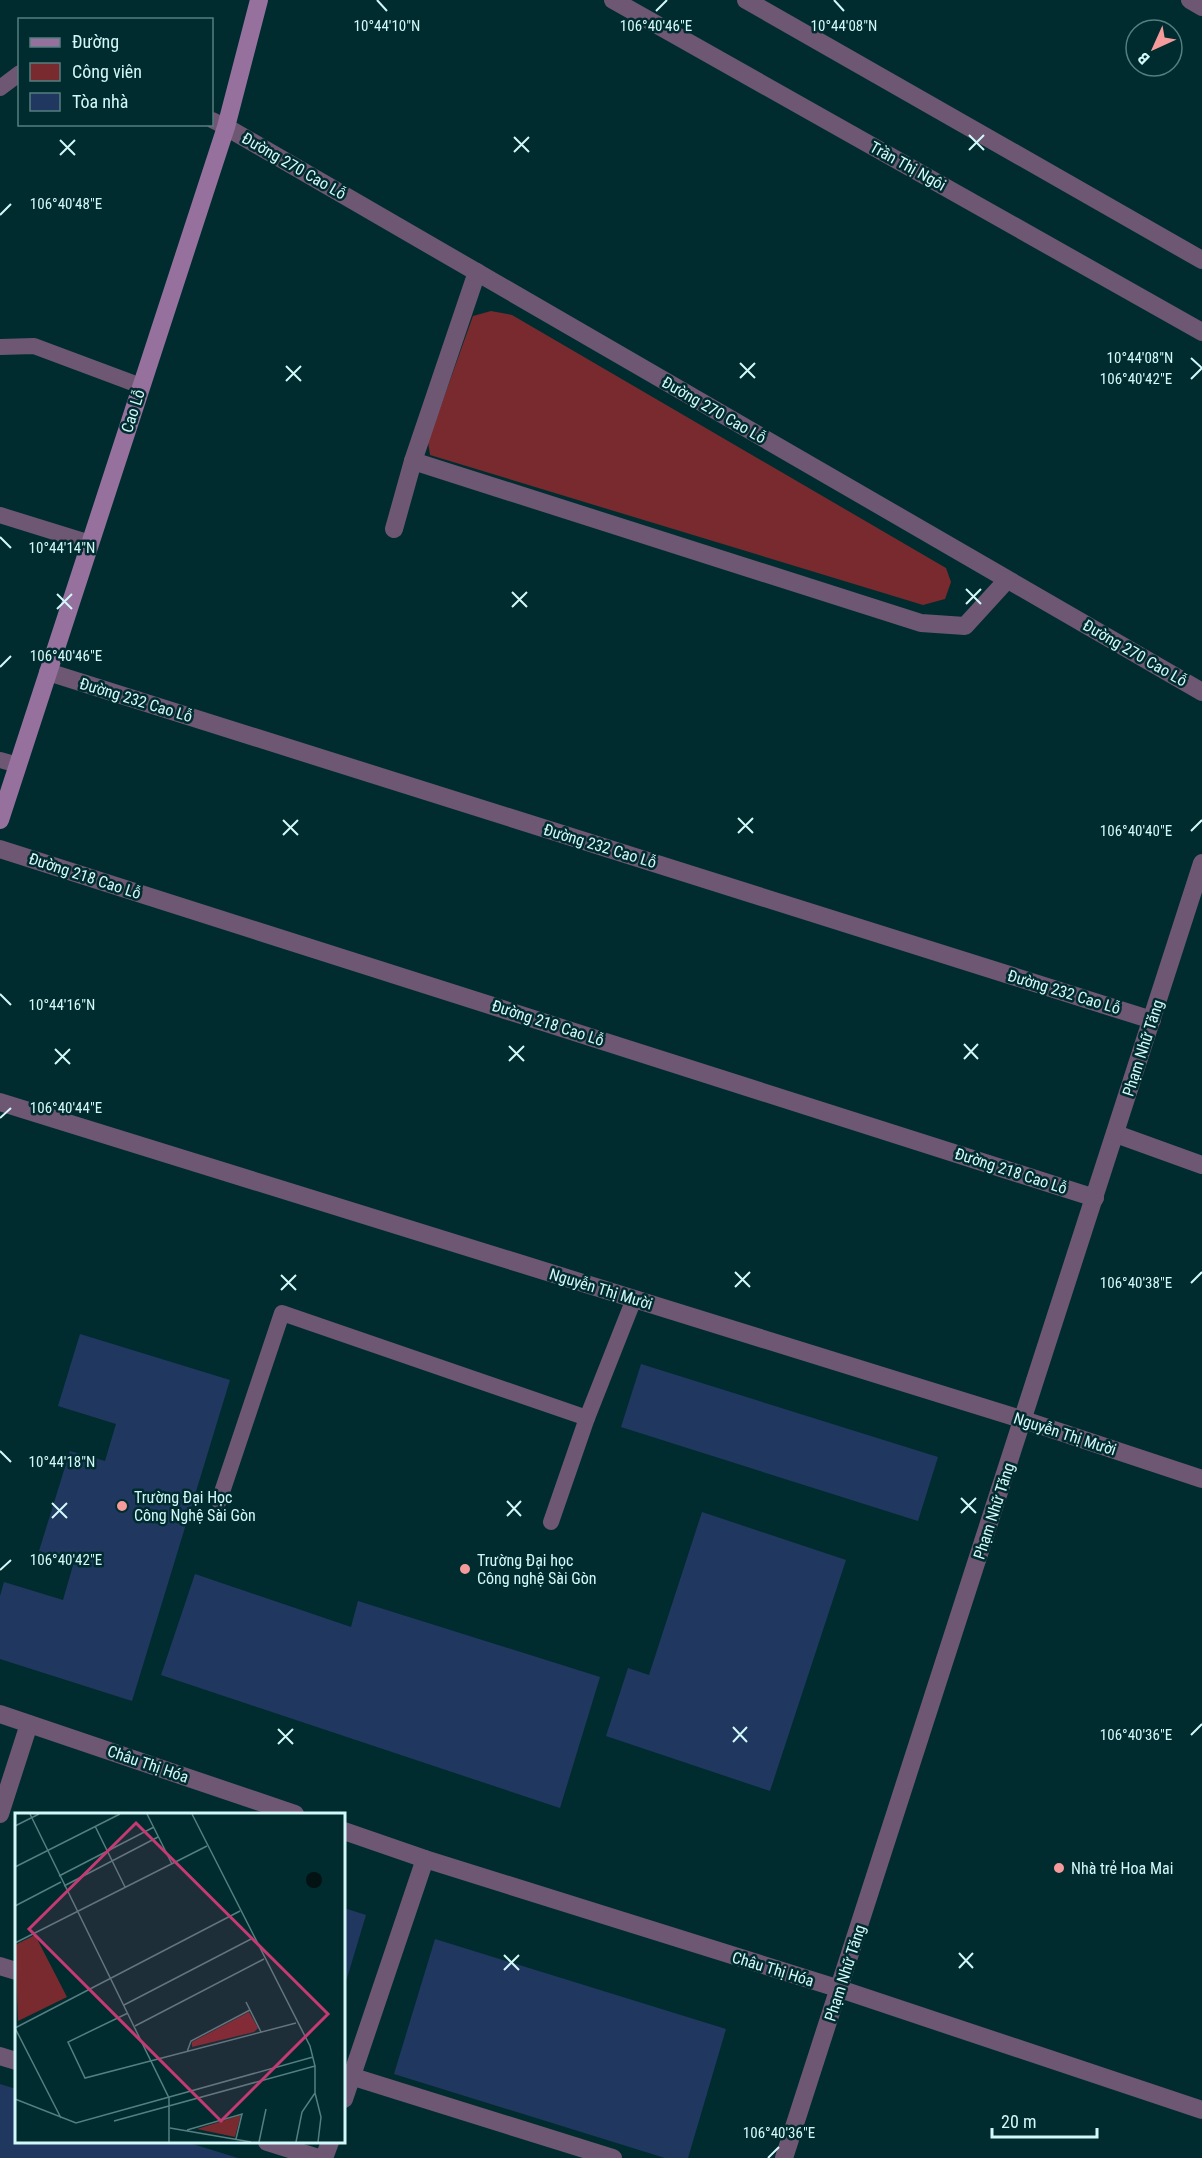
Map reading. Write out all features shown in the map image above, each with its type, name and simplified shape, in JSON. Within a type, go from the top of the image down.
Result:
[{"type":"street","name":"Cao Lỗ","points":[[0,820],[141,386],[219,123],[259,0]]},
{"type":"street","name":"Trần Thị Ngôi","points":[[613,0],[1202,332]]},
{"type":"street","points":[[746,0],[1202,260]]},
{"type":"street","points":[[1190,0],[1202,7]]},
{"type":"street","name":"Đường 270 Cao Lỗ","points":[[219,123],[1202,692]]},
{"type":"street","points":[[394,529],[413,460],[477,272]]},
{"type":"street","points":[[413,460],[921,623],[965,626],[1007,579]]},
{"type":"street","name":"Đường 232 Cao Lỗ","points":[[48,672],[1152,1020]]},
{"type":"street","name":"Đường 218 Cao Lỗ","points":[[0,849],[1095,1198]]},
{"type":"street","name":"Phạm Nhữ Tăng","points":[[784,2158],[1202,863]]},
{"type":"street","name":"Nguyễn Thị Mười","points":[[0,1102],[1024,1420],[1202,1479]]},
{"type":"street","points":[[1116,1134],[1202,1165]]},
{"type":"street","name":"Châu Thị Hóa","points":[[0,1714],[289,1813]]},
{"type":"street","points":[[0,1814],[29,1724]]},
{"type":"street","name":"Châu Thị Hóa","points":[[345,1831],[425,1859],[840,1989],[1202,2110]]},
{"type":"street","points":[[345,2091],[347,2075],[425,1859]]},
{"type":"street","points":[[0,1966],[15,1971]]},
{"type":"street","points":[[0,2056],[15,2061]]},
{"type":"street","points":[[347,2075],[613,2158]]},
{"type":"street","points":[[270,2143],[319,2158]]},
{"type":"street","points":[[324,2158],[330,2143]]},
{"type":"lane","points":[[0,88],[18,74]]},
{"type":"lane","points":[[0,347],[34,346],[141,386]]},
{"type":"lane","points":[[0,515],[90,543]]},
{"type":"lane","points":[[0,760],[18,765]]},
{"type":"lane","points":[[551,1522],[587,1418],[634,1299]]},
{"type":"lane","points":[[219,1501],[282,1313],[587,1418]]},
{"type":"green space","points":[[491,311],[512,315],[946,568],[951,582],[945,599],[923,605],[430,455],[428,442],[473,316]]},
{"type":"building","name":"Trường Đại Học Công Nghệ Sài Gòn","points":[[80,1334],[230,1380],[132,1701],[0,1659],[0,1596],[4,1582],[63,1600],[74,1562],[39,1551],[70,1451],[105,1461],[116,1424],[58,1406]]},
{"type":"building","points":[[641,1364],[938,1457],[918,1521],[621,1427]]},
{"type":"building","points":[[702,1512],[846,1560],[770,1791],[606,1736],[628,1668],[649,1675]]},
{"type":"building","points":[[195,1574],[351,1627],[358,1601],[600,1677],[560,1808],[161,1675]]},
{"type":"building","points":[[345,1908],[366,1915],[345,1985]]},
{"type":"building","points":[[435,1939],[726,2029],[688,2158],[665,2158],[394,2074]]},
{"type":"building","points":[[0,2084],[15,2089],[15,2143],[189,2143],[238,2158],[0,2158]]},
{"type":"place","name":"Trường Đại Học Công Nghệ Sài Gòn","points":[[122,1506]]},
{"type":"place","name":"Trường Đại học Công nghệ Sài Gòn","points":[[465,1569]]},
{"type":"place","name":"Nhà trẻ Hoa Mai","points":[[1059,1868]]}]
